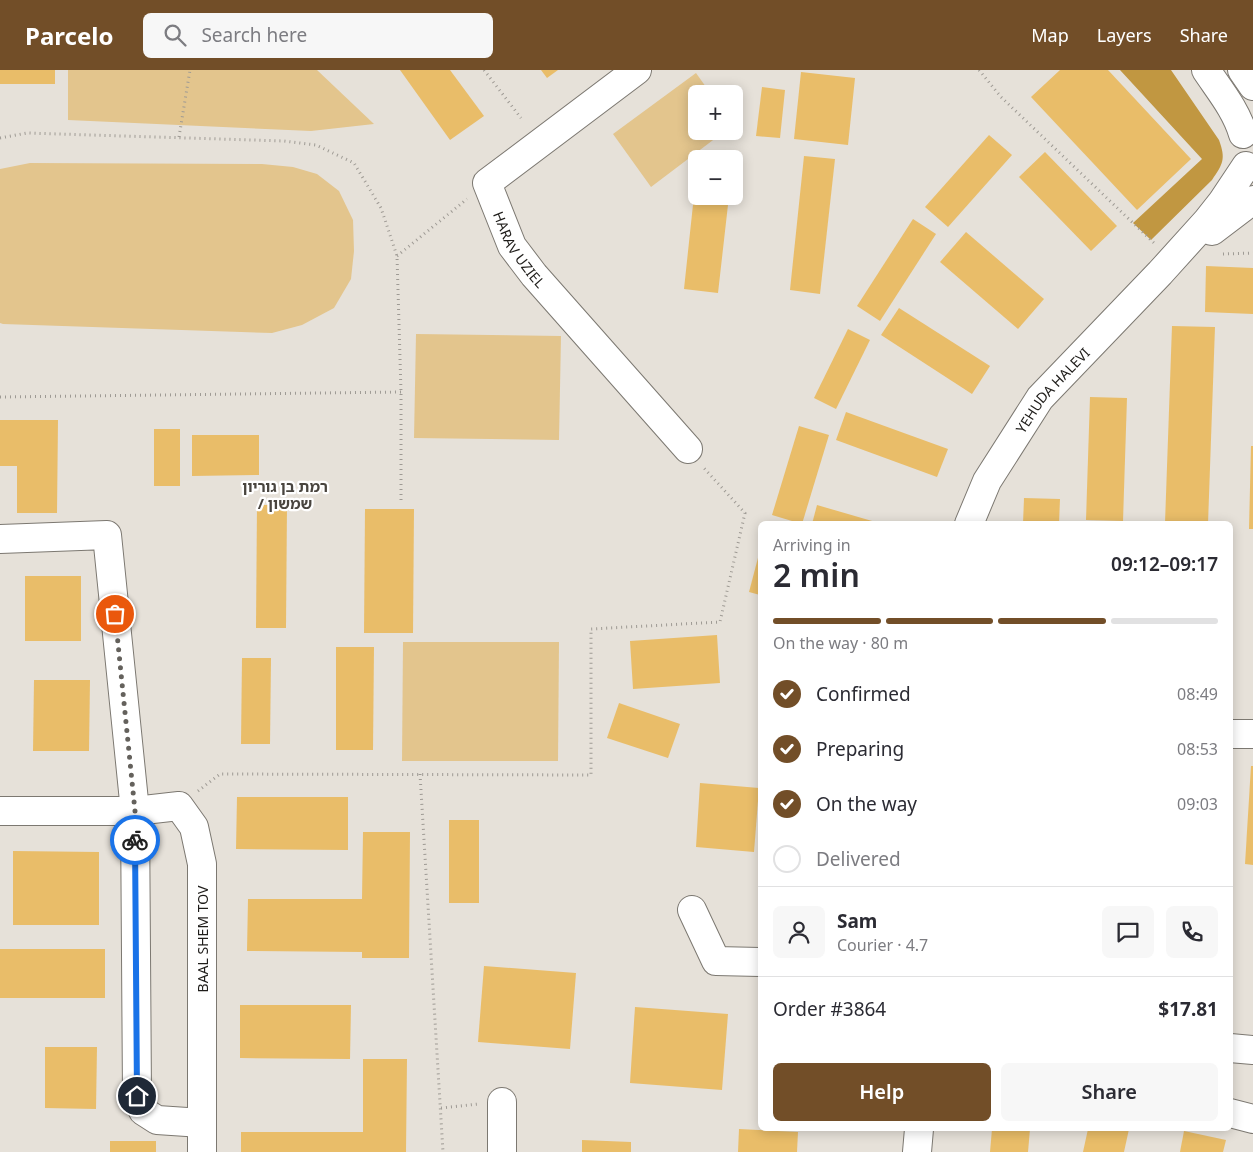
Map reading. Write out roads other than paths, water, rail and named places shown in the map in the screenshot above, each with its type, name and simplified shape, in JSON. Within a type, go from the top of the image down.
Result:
[{"type":"street","name":"HARAV UZIEL","points":[[637,70],[487,183],[512,246],[534,275],[688,449]]},
{"type":"street","points":[[1206,70],[1240,123],[1248,126],[1242,145],[1242,156],[1250,171]]},
{"type":"street","points":[[1242,70],[1253,86]]},
{"type":"street","name":"YEHUDA HALEVI","points":[[970,521],[987,481],[1040,398],[1159,260],[1207,221],[1250,171]]},
{"type":"street","name":"YEHUDA HALEVI","points":[[1159,260],[1191,247],[1253,200]]},
{"type":"street","points":[[0,539],[107,535],[135,811],[137,1096],[143,1111],[157,1120],[202,1123]]},
{"type":"street","points":[[1233,734],[1253,734]]},
{"type":"street","name":"BAAL SHEM TOV","points":[[135,811],[179,806],[194,827],[202,864],[202,1152]]},
{"type":"street","points":[[0,811],[135,811]]},
{"type":"street","points":[[692,910],[716,961],[758,962]]},
{"type":"street","points":[[1233,1048],[1253,1050]]},
{"type":"street","points":[[502,1102],[502,1152]]},
{"type":"street","points":[[1233,1114],[1253,1119]]},
{"type":"street","points":[[918,1152],[919,1131]]},
{"type":"district","name":"רמת בן גוריון / שמשון","points":[[285,494]]}]
